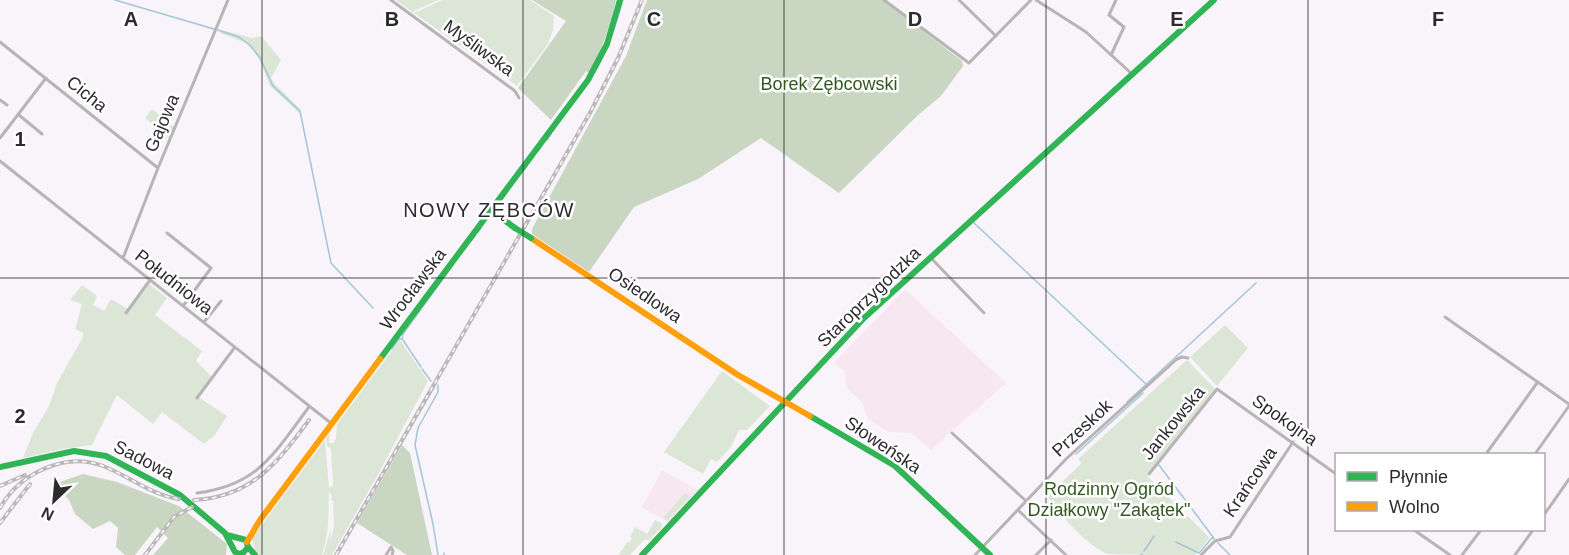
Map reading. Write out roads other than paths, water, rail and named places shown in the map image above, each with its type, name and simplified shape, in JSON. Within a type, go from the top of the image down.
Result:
[{"type":"street","name":"Gajowa","points":[[123,258],[228,0]]},
{"type":"street","name":"Myśliwska","points":[[391,0],[515,91],[519,98]]},
{"type":"street","name":"Wrocławska","points":[[240,548],[593,70],[607,44],[620,0]]},
{"type":"street","points":[[884,0],[969,63],[1033,0],[1078,26],[1132,74]]},
{"type":"street","points":[[890,4],[893,0]]},
{"type":"street","points":[[959,0],[996,36]]},
{"type":"street","points":[[1111,55],[1124,27],[1109,15],[1116,0]]},
{"type":"street","name":"Staroprzygodzka","points":[[642,555],[864,318],[1214,0]]},
{"type":"street","name":"Cicha","points":[[0,42],[158,168]]},
{"type":"street","points":[[0,138],[46,78]]},
{"type":"street","points":[[0,100],[7,105]]},
{"type":"street","points":[[18,115],[42,134]]},
{"type":"street","name":"Południowa","points":[[0,161],[311,408],[332,422]]},
{"type":"street","name":"Osiedlowa","points":[[490,210],[738,375],[786,402]]},
{"type":"street","points":[[167,233],[211,268],[183,306]]},
{"type":"street","points":[[931,258],[984,313]]},
{"type":"street","points":[[126,313],[150,280]]},
{"type":"street","points":[[204,322],[221,301]]},
{"type":"street","points":[[1445,317],[1569,405],[1535,453]]},
{"type":"street","points":[[197,398],[235,347]]},
{"type":"street","name":"Przeskok","points":[[975,555],[1066,459],[1174,362],[1182,357],[1188,358]]},
{"type":"street","points":[[1487,453],[1537,383]]},
{"type":"street","name":"Spokojna","points":[[1217,389],[1335,473]]},
{"type":"street","name":"Jankowska","points":[[1149,474],[1217,389]]},
{"type":"street","name":"Słoweńska","points":[[786,402],[895,466],[990,555]]},
{"type":"street","points":[[197,493],[214,491],[247,479],[258,471],[268,462],[311,408]]},
{"type":"street","points":[[952,433],[1026,501]]},
{"type":"street","name":"Krańcowa","points":[[1201,555],[1215,541],[1230,537],[1293,442]]},
{"type":"street","name":"Sadowa","points":[[0,467],[74,451],[100,454],[180,495],[240,548],[255,555]]},
{"type":"street","points":[[1545,511],[1569,479]]},
{"type":"street","points":[[1018,510],[1066,555]]},
{"type":"street","points":[[1415,531],[1450,555]]},
{"type":"street","points":[[1462,555],[1480,531]]},
{"type":"street","points":[[1515,555],[1532,531]]},
{"type":"street","points":[[1036,555],[1051,540]]},
{"type":"street","points":[[386,555],[391,547],[392,555]]},
{"type":"waterway","points":[[115,0],[214,29]]},
{"type":"waterway","points":[[575,101],[605,53],[623,0]]},
{"type":"waterway","points":[[218,30],[239,37],[251,46],[260,58],[273,86],[300,111],[331,263],[373,308]]},
{"type":"waterway","points":[[547,140],[551,134]]},
{"type":"waterway","points":[[538,151],[541,147]]},
{"type":"waterway","points":[[530,162],[534,156]]},
{"type":"waterway","points":[[524,170],[527,166]]},
{"type":"waterway","points":[[502,199],[506,194]]},
{"type":"waterway","points":[[496,207],[499,203]]},
{"type":"waterway","points":[[973,222],[1146,384]]},
{"type":"waterway","points":[[478,232],[481,228]]},
{"type":"waterway","points":[[471,241],[475,236]]},
{"type":"waterway","points":[[464,250],[467,246]]},
{"type":"waterway","points":[[392,349],[399,339],[402,339],[403,334],[453,265]]},
{"type":"waterway","points":[[1127,402],[1256,283]]},
{"type":"waterway","points":[[403,340],[421,367]]},
{"type":"waterway","points":[[422,369],[431,381]]},
{"type":"waterway","points":[[337,555],[436,384]]},
{"type":"waterway","points":[[438,385],[438,392],[418,428],[415,445],[438,555]]},
{"type":"waterway","points":[[1076,454],[1143,393]]},
{"type":"waterway","points":[[1159,465],[1213,537]]},
{"type":"waterway","points":[[1144,551],[1154,536]]},
{"type":"waterway","points":[[1176,542],[1199,553],[1213,537],[1214,539]]},
{"type":"waterway","points":[[1218,543],[1230,555]]},
{"type":"railway","points":[[336,555],[591,111],[618,58],[642,0]]},
{"type":"railway","points":[[194,500],[232,492],[247,485],[274,463],[309,420]]},
{"type":"railway","points":[[0,508],[8,496],[31,476],[44,469],[74,461],[103,466],[159,494],[179,499]]},
{"type":"railway","points":[[0,486],[25,475]]},
{"type":"railway","points":[[0,523],[30,484]]},
{"type":"railway","points":[[145,555],[174,517],[192,507]]},
{"type":"district","name":"NOWY ZĘBCÓW","points":[[489,210]]},
{"type":"park label","name":"Borek Zębcowski","points":[[829,84]]},
{"type":"park label","name":"Rodzinny Ogród Działkowy \"Zakątek\"","points":[[1109,499]]}]
